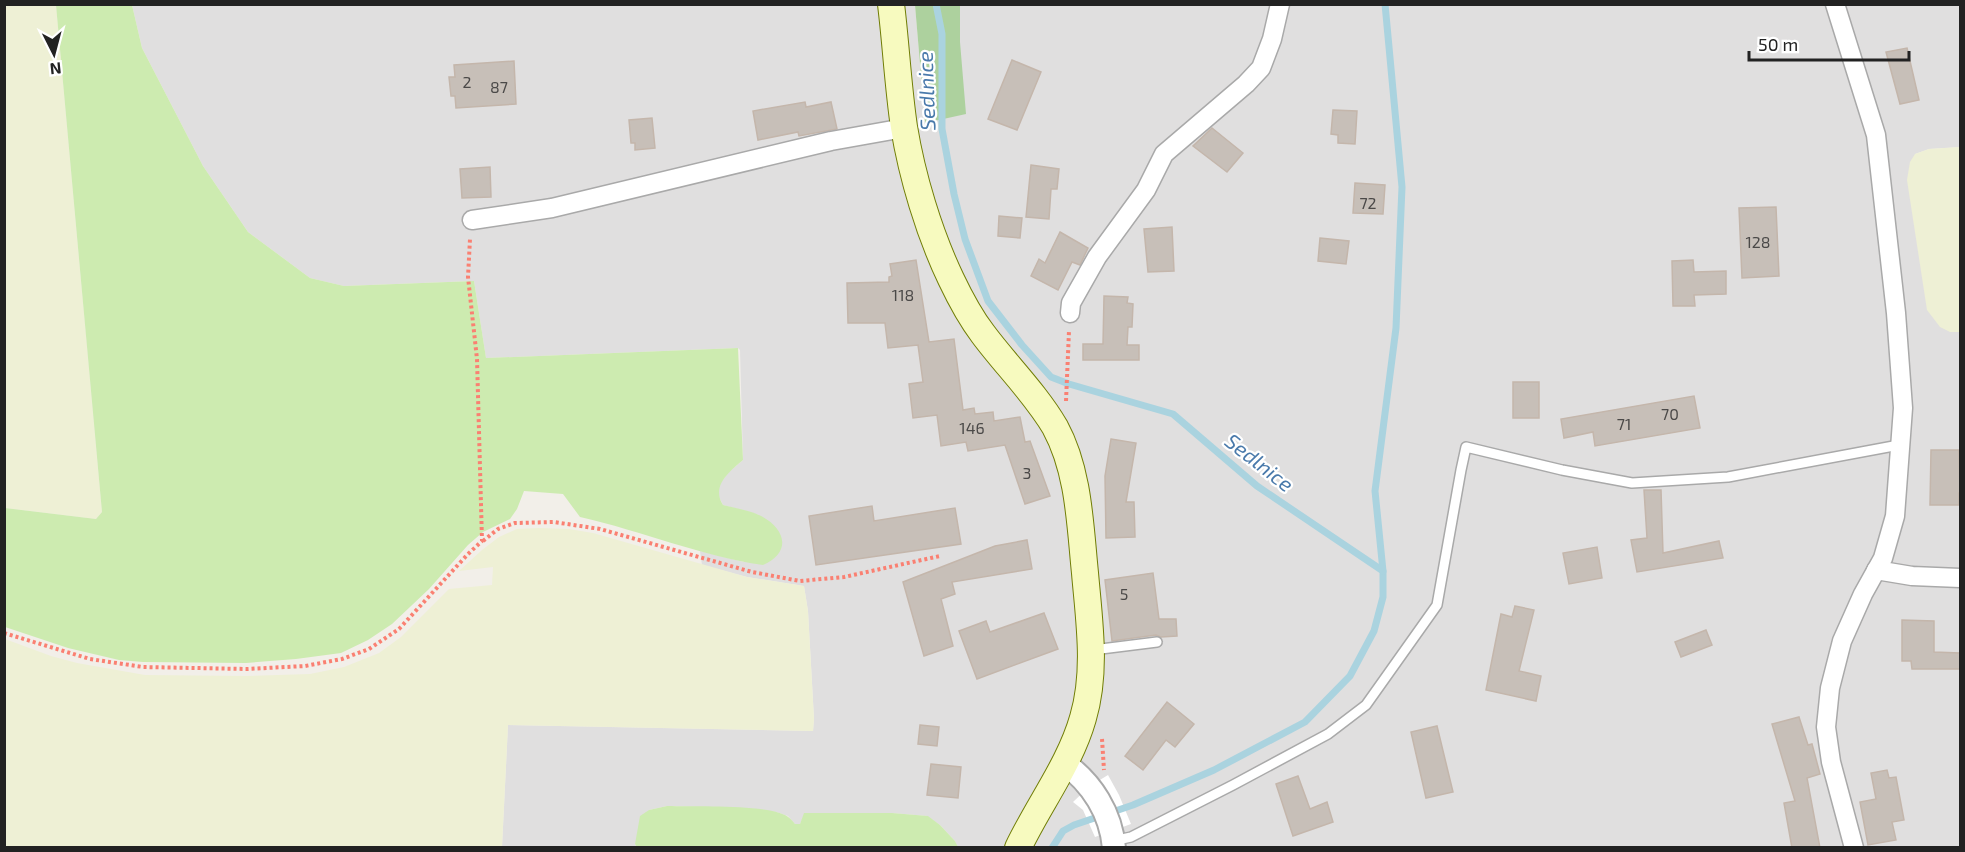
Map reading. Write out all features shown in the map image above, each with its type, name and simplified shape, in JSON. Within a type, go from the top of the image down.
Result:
[{"type":"main road","points":[[891,4],[904,128],[910,157],[940,255],[960,298],[983,334],[1053,424],[1065,449],[1074,478],[1090,650],[1090,685],[1076,740],[1018,848]]},
{"type":"street","points":[[1070,313],[1071,303],[1097,257],[1146,190],[1164,154],[1246,84],[1261,68],[1272,39],[1280,4]]},
{"type":"street","points":[[1835,4],[1876,135],[1897,325],[1903,408],[1895,516],[1883,558],[1863,594],[1842,641],[1830,688],[1826,727],[1831,762],[1854,848]]},
{"type":"street","points":[[472,220],[552,208],[831,141],[904,128]]},
{"type":"street","points":[[1876,570],[1912,576],[1960,578]]},
{"type":"street","points":[[1064,763],[1090,786],[1103,809],[1113,840]]},
{"type":"lane","points":[[1113,840],[1131,837],[1233,785],[1328,734],[1366,705],[1411,645],[1437,605],[1466,447],[1562,470],[1632,483],[1728,477],[1899,445]]},
{"type":"lane","points":[[1090,650],[1157,642]]},
{"type":"path","points":[[472,220],[468,277],[477,359],[482,541]]},
{"type":"path","points":[[1066,402],[1069,355]]},
{"type":"path","points":[[4,633],[90,658],[143,667],[247,669],[305,666],[342,659],[369,649],[399,629],[482,541],[498,530],[515,524],[555,522],[600,529],[752,572],[800,581],[844,577],[940,556]]},
{"type":"shaded area","points":[[132,5],[915,5],[925,123],[960,42],[960,5],[1960,5],[1960,147],[1929,149],[1915,154],[1950,332],[1960,332],[1960,847],[958,848],[955,841],[940,825],[927,816],[892,813],[805,813],[800,824],[795,824],[788,816],[776,812],[667,806],[649,810],[635,844],[637,847],[502,847],[508,725],[813,731],[808,611],[804,586],[747,577],[702,565],[700,551],[744,562],[759,515],[723,505],[719,497],[719,485],[728,473],[743,460],[740,350],[738,348],[486,358],[474,281],[344,286],[310,278],[248,232],[203,166],[142,48]]},
{"type":"green space","points":[[5,5],[56,5],[102,512],[96,519],[5,508]]},
{"type":"green space","points":[[56,5],[132,5],[142,48],[203,166],[248,232],[310,278],[344,286],[474,281],[486,358],[738,348],[743,460],[723,480],[719,492],[720,498],[723,505],[755,513],[775,526],[782,540],[779,553],[773,560],[763,565],[717,556],[580,517],[563,494],[524,491],[510,519],[483,532],[468,545],[429,589],[392,624],[368,640],[341,653],[246,663],[143,662],[119,660],[68,648],[5,627],[5,508],[96,519],[102,512]]},
{"type":"green space","points":[[915,5],[960,5],[960,42],[966,114],[925,123]]},
{"type":"green space","points":[[1960,147],[1960,332],[1950,332],[1940,327],[1927,310],[1907,180],[1910,162],[1915,154],[1929,149]]},
{"type":"green space","points":[[517,529],[569,529],[593,533],[747,577],[804,586],[808,611],[813,731],[508,725],[502,847],[5,847],[5,639],[77,663],[145,675],[310,674],[344,667],[379,653],[401,637],[449,589],[492,585],[493,567],[459,571],[499,537]]},
{"type":"green space","points":[[667,806],[761,809],[785,815],[795,824],[800,824],[804,813],[892,813],[928,816],[940,825],[958,847],[637,847],[635,844],[640,816],[649,810]]},
{"type":"pier","points":[[1108,775],[1131,824],[1095,837],[1083,810],[1073,802],[1090,786]]},
{"type":"building","points":[[1907,48],[1919,100],[1900,104],[1886,52]]},
{"type":"building","points":[[1012,60],[1041,72],[1017,130],[988,119]]},
{"type":"building","points":[[514,61],[516,104],[456,108],[455,96],[451,96],[449,77],[455,77],[454,65]]},
{"type":"building","points":[[805,102],[806,107],[831,102],[837,129],[799,136],[798,132],[758,140],[753,111]]},
{"type":"building","points":[[1333,110],[1357,111],[1355,144],[1338,143],[1338,135],[1331,134]]},
{"type":"building","points":[[652,118],[655,148],[635,150],[635,143],[631,143],[629,120]]},
{"type":"building","points":[[1212,128],[1243,153],[1227,172],[1193,146]]},
{"type":"building","points":[[1031,165],[1059,169],[1057,189],[1051,189],[1049,219],[1026,217]]},
{"type":"building","points":[[490,167],[491,197],[462,198],[460,169]]},
{"type":"building","points":[[1355,183],[1385,185],[1383,214],[1353,213]]},
{"type":"building","points":[[1776,207],[1779,276],[1742,278],[1739,208]]},
{"type":"building","points":[[999,216],[1022,218],[1020,238],[998,236]]},
{"type":"building","points":[[1172,227],[1174,271],[1148,272],[1144,229]]},
{"type":"building","points":[[1060,232],[1088,248],[1080,265],[1072,262],[1058,290],[1031,276],[1039,259],[1045,263]]},
{"type":"building","points":[[1320,238],[1349,241],[1346,264],[1318,261]]},
{"type":"building","points":[[916,260],[929,342],[954,339],[963,410],[974,408],[975,414],[993,412],[994,421],[1020,417],[1025,442],[1030,441],[1050,496],[1025,504],[1005,445],[968,451],[966,442],[941,446],[937,415],[913,418],[909,384],[923,382],[918,345],[888,348],[885,323],[848,323],[847,283],[889,282],[889,277],[892,276],[890,264]]},
{"type":"building","points":[[1693,260],[1694,272],[1726,271],[1726,294],[1694,295],[1695,306],[1673,306],[1672,261]]},
{"type":"building","points":[[1104,296],[1128,297],[1127,303],[1133,304],[1132,327],[1128,327],[1127,345],[1139,345],[1139,360],[1083,360],[1083,344],[1103,344]]},
{"type":"building","points":[[1513,382],[1539,382],[1539,418],[1513,418]]},
{"type":"building","points":[[1694,396],[1700,428],[1595,446],[1593,432],[1564,438],[1561,419]]},
{"type":"building","points":[[1111,439],[1136,443],[1126,502],[1134,502],[1135,537],[1106,538],[1105,476]]},
{"type":"building","points":[[1931,450],[1959,450],[1959,505],[1930,505]]},
{"type":"building","points":[[1644,490],[1661,490],[1663,553],[1719,541],[1723,558],[1637,572],[1631,540],[1647,538]]},
{"type":"building","points":[[872,506],[874,521],[955,508],[961,544],[816,565],[809,516]]},
{"type":"building","points":[[1027,540],[1032,569],[952,582],[955,594],[941,599],[953,646],[924,656],[903,582],[995,546]]},
{"type":"building","points":[[1597,547],[1602,578],[1569,584],[1563,553]]},
{"type":"building","points":[[1153,573],[1159,619],[1176,619],[1177,636],[1156,635],[1112,641],[1105,580]]},
{"type":"building","points":[[1515,606],[1534,610],[1519,671],[1541,676],[1536,701],[1486,690],[1501,614],[1512,617]]},
{"type":"building","points":[[1044,613],[1058,649],[977,679],[959,631],[986,621],[990,632]]},
{"type":"building","points":[[1902,620],[1934,621],[1934,652],[1960,653],[1960,669],[1912,669],[1911,661],[1902,661]]},
{"type":"building","points":[[1706,630],[1712,645],[1681,657],[1675,642]]},
{"type":"building","points":[[1167,702],[1194,724],[1175,747],[1166,740],[1143,770],[1125,756]]},
{"type":"building","points":[[1799,717],[1808,745],[1812,744],[1820,774],[1807,778],[1820,848],[1792,848],[1784,803],[1795,801],[1772,724]]},
{"type":"building","points":[[920,725],[939,727],[937,746],[918,744]]},
{"type":"building","points":[[1437,726],[1453,792],[1426,798],[1411,732]]},
{"type":"building","points":[[931,764],[961,767],[958,798],[927,795]]},
{"type":"building","points":[[1887,770],[1889,778],[1896,777],[1904,820],[1892,822],[1896,840],[1868,845],[1860,802],[1876,799],[1871,773]]},
{"type":"building","points":[[1298,776],[1310,809],[1327,802],[1333,822],[1293,836],[1276,784]]},
{"type":"waterway","name":"Sedlnice","points":[[936,4],[942,34],[942,129],[965,239],[988,301],[1022,345],[1051,377],[1173,414],[1257,486],[1383,571],[1383,597],[1374,631],[1350,676],[1305,722],[1214,770],[1133,805],[1074,825],[1063,831],[1052,848]]},
{"type":"waterway","points":[[1383,571],[1375,491],[1396,328],[1402,187],[1385,4]]}]
